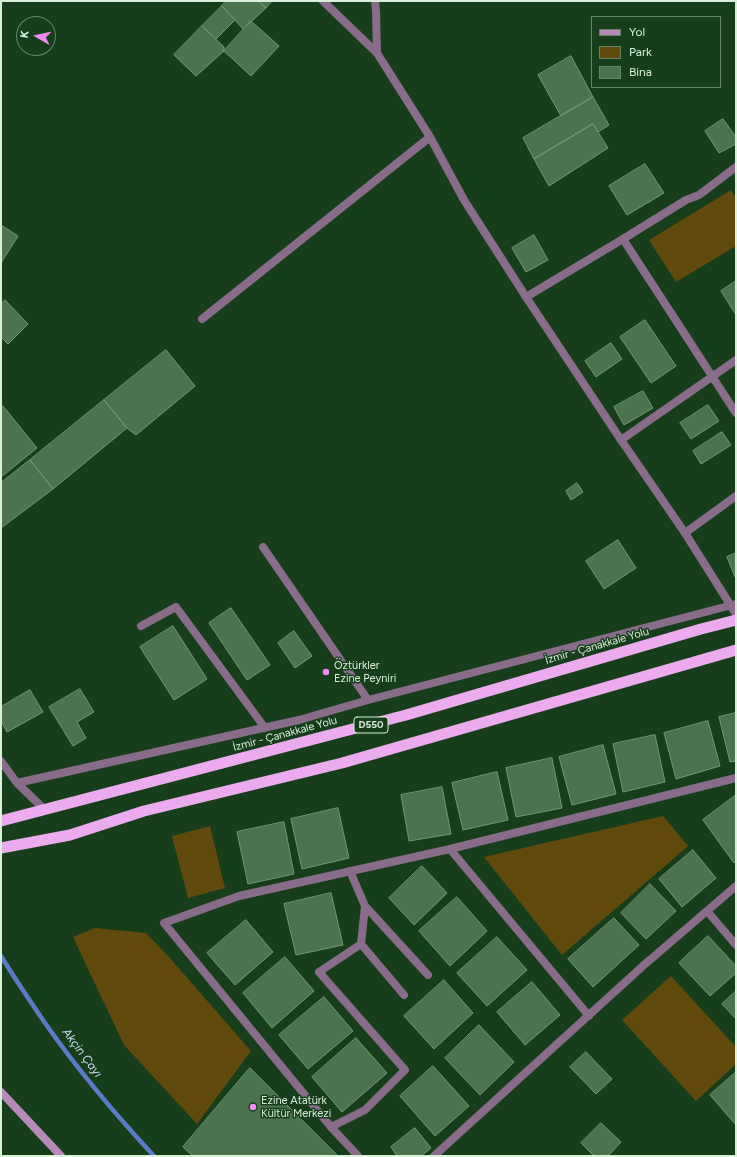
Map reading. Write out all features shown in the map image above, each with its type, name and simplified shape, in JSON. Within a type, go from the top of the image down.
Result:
[{"type":"highway","name":"İzmir - Çanakkale Yolu","points":[[2,821],[406,716],[693,631],[736,620]]},
{"type":"highway","points":[[1,848],[70,835],[144,811],[342,763],[736,650]]},
{"type":"main road","points":[[1,1092],[61,1156]]},
{"type":"street","points":[[323,1],[377,54],[430,137],[464,200],[526,297],[733,605],[736,614]]},
{"type":"street","points":[[375,1],[377,54]]},
{"type":"street","points":[[202,319],[430,137]]},
{"type":"street","points":[[526,297],[623,240],[686,200],[699,195],[736,167]]},
{"type":"street","points":[[623,240],[736,414]]},
{"type":"street","points":[[621,440],[736,360]]},
{"type":"street","points":[[685,533],[736,496]]},
{"type":"street","points":[[263,547],[368,700]]},
{"type":"street","points":[[17,782],[299,720],[368,700],[733,605]]},
{"type":"street","points":[[142,626],[176,607],[265,728]]},
{"type":"street","points":[[1,761],[17,782],[45,810]]},
{"type":"street","points":[[358,1156],[331,1128],[164,923],[239,896],[450,849],[736,778]]},
{"type":"street","points":[[450,849],[589,1016]]},
{"type":"street","points":[[350,871],[365,906],[428,975]]},
{"type":"street","points":[[434,1156],[644,965],[736,886]]},
{"type":"street","points":[[365,906],[361,944],[404,995]]},
{"type":"street","points":[[707,911],[736,945]]},
{"type":"street","points":[[331,1128],[365,1110],[405,1070],[319,972],[361,944]]},
{"type":"green space","points":[[731,190],[736,198],[736,246],[676,282],[649,240]]},
{"type":"green space","points":[[663,816],[688,846],[562,955],[484,857]]},
{"type":"green space","points":[[210,826],[225,888],[188,898],[172,836]]},
{"type":"green space","points":[[95,928],[146,933],[169,957],[251,1051],[197,1124],[124,1045],[73,937]]},
{"type":"green space","points":[[671,976],[736,1047],[736,1064],[696,1101],[622,1020]]},
{"type":"building","points":[[226,1],[259,1],[266,8],[243,29],[222,6]]},
{"type":"building","points":[[259,1],[272,1],[266,8]]},
{"type":"building","points":[[222,6],[235,20],[216,39],[202,26]]},
{"type":"building","points":[[251,21],[279,46],[251,76],[224,51]]},
{"type":"building","points":[[202,26],[224,47],[224,51],[196,76],[174,55]]},
{"type":"building","points":[[571,56],[593,97],[561,116],[538,75]]},
{"type":"building","points":[[593,97],[609,125],[598,132],[593,124],[534,159],[523,138]]},
{"type":"building","points":[[723,119],[736,137],[736,144],[719,153],[705,131]]},
{"type":"building","points":[[593,124],[608,148],[549,186],[534,159]]},
{"type":"building","points":[[645,164],[664,193],[627,215],[609,186]]},
{"type":"building","points":[[1,225],[18,236],[1,263]]},
{"type":"building","points":[[534,235],[548,260],[526,272],[512,248]]},
{"type":"building","points":[[736,281],[736,315],[721,291]]},
{"type":"building","points":[[5,300],[28,324],[8,344],[1,337],[1,304]]},
{"type":"building","points":[[645,320],[676,366],[651,383],[620,337]]},
{"type":"building","points":[[611,343],[622,359],[596,377],[585,361]]},
{"type":"building","points":[[166,350],[195,386],[136,435],[127,428],[104,400]]},
{"type":"building","points":[[643,391],[653,408],[624,425],[614,407]]},
{"type":"building","points":[[104,400],[127,428],[53,489],[30,460]]},
{"type":"building","points":[[708,405],[719,421],[691,439],[680,423]]},
{"type":"building","points":[[3,406],[37,448],[1,477],[1,408]]},
{"type":"building","points":[[722,432],[731,445],[701,464],[693,451]]},
{"type":"building","points":[[30,460],[53,489],[1,528],[1,483]]},
{"type":"building","points":[[577,483],[583,492],[571,500],[566,491]]},
{"type":"building","points":[[618,540],[636,568],[604,589],[586,561]]},
{"type":"building","points":[[736,553],[736,576],[735,577],[727,557]]},
{"type":"building","points":[[231,608],[270,665],[247,680],[209,623]]},
{"type":"building","points":[[173,626],[207,679],[174,700],[140,647]]},
{"type":"building","points":[[294,631],[312,656],[295,668],[278,643]]},
{"type":"building","points":[[80,689],[94,712],[77,722],[86,738],[73,746],[49,707]]},
{"type":"building","points":[[30,690],[43,712],[7,732],[1,721],[1,707]]},
{"type":"building","points":[[736,713],[736,761],[730,762],[719,717]]},
{"type":"building","points":[[708,721],[720,766],[676,779],[664,733]]},
{"type":"building","points":[[655,735],[665,782],[623,792],[613,744]]},
{"type":"building","points":[[603,745],[616,794],[572,805],[559,757]]},
{"type":"building","points":[[552,758],[562,808],[516,817],[506,768]]},
{"type":"building","points":[[497,772],[508,820],[463,830],[452,783]]},
{"type":"building","points":[[442,787],[451,834],[409,841],[401,795]]},
{"type":"building","points":[[736,795],[736,861],[734,863],[703,820]]},
{"type":"building","points":[[338,808],[349,858],[302,869],[291,819]]},
{"type":"building","points":[[284,822],[294,874],[248,884],[237,832]]},
{"type":"building","points":[[693,850],[716,878],[682,907],[659,879]]},
{"type":"building","points":[[422,866],[447,893],[414,925],[389,898]]},
{"type":"building","points":[[650,884],[676,911],[646,939],[621,913]]},
{"type":"building","points":[[331,893],[343,945],[296,955],[284,904]]},
{"type":"building","points":[[457,897],[487,931],[450,966],[419,931]]},
{"type":"building","points":[[614,918],[639,945],[593,987],[568,959]]},
{"type":"building","points":[[246,920],[273,952],[235,985],[207,953]]},
{"type":"building","points":[[708,936],[736,966],[736,973],[710,996],[679,963]]},
{"type":"building","points":[[497,937],[527,970],[487,1006],[457,973]]},
{"type":"building","points":[[285,957],[314,991],[272,1028],[243,993]]},
{"type":"building","points":[[444,980],[473,1013],[434,1049],[404,1016]]},
{"type":"building","points":[[532,982],[560,1015],[525,1045],[497,1012]]},
{"type":"building","points":[[736,991],[736,1019],[722,1004]]},
{"type":"building","points":[[324,997],[353,1031],[308,1069],[279,1035]]},
{"type":"building","points":[[479,1025],[514,1062],[480,1095],[445,1058]]},
{"type":"building","points":[[356,1038],[387,1073],[342,1112],[312,1077]]},
{"type":"building","points":[[586,1052],[612,1079],[596,1094],[570,1067]]},
{"type":"building","points":[[433,1066],[469,1106],[435,1136],[400,1096]]},
{"type":"building","name":"Ezine Atatürk Kültür Merkezi","points":[[250,1068],[338,1156],[193,1156],[183,1147]]},
{"type":"building","points":[[736,1072],[736,1125],[710,1095]]},
{"type":"building","points":[[601,1123],[621,1142],[608,1156],[594,1156],[581,1143]]},
{"type":"building","points":[[415,1128],[431,1148],[421,1156],[397,1156],[391,1147]]},
{"type":"waterway","name":"Akçin Çayı","points":[[1,956],[17,982],[70,1058],[111,1108],[154,1156]]},
{"type":"place","name":"Öztürkler Ezine Peyniri","points":[[326,672]]},
{"type":"place","name":"Ezine Atatürk Kültür Merkezi","points":[[253,1107]]}]
